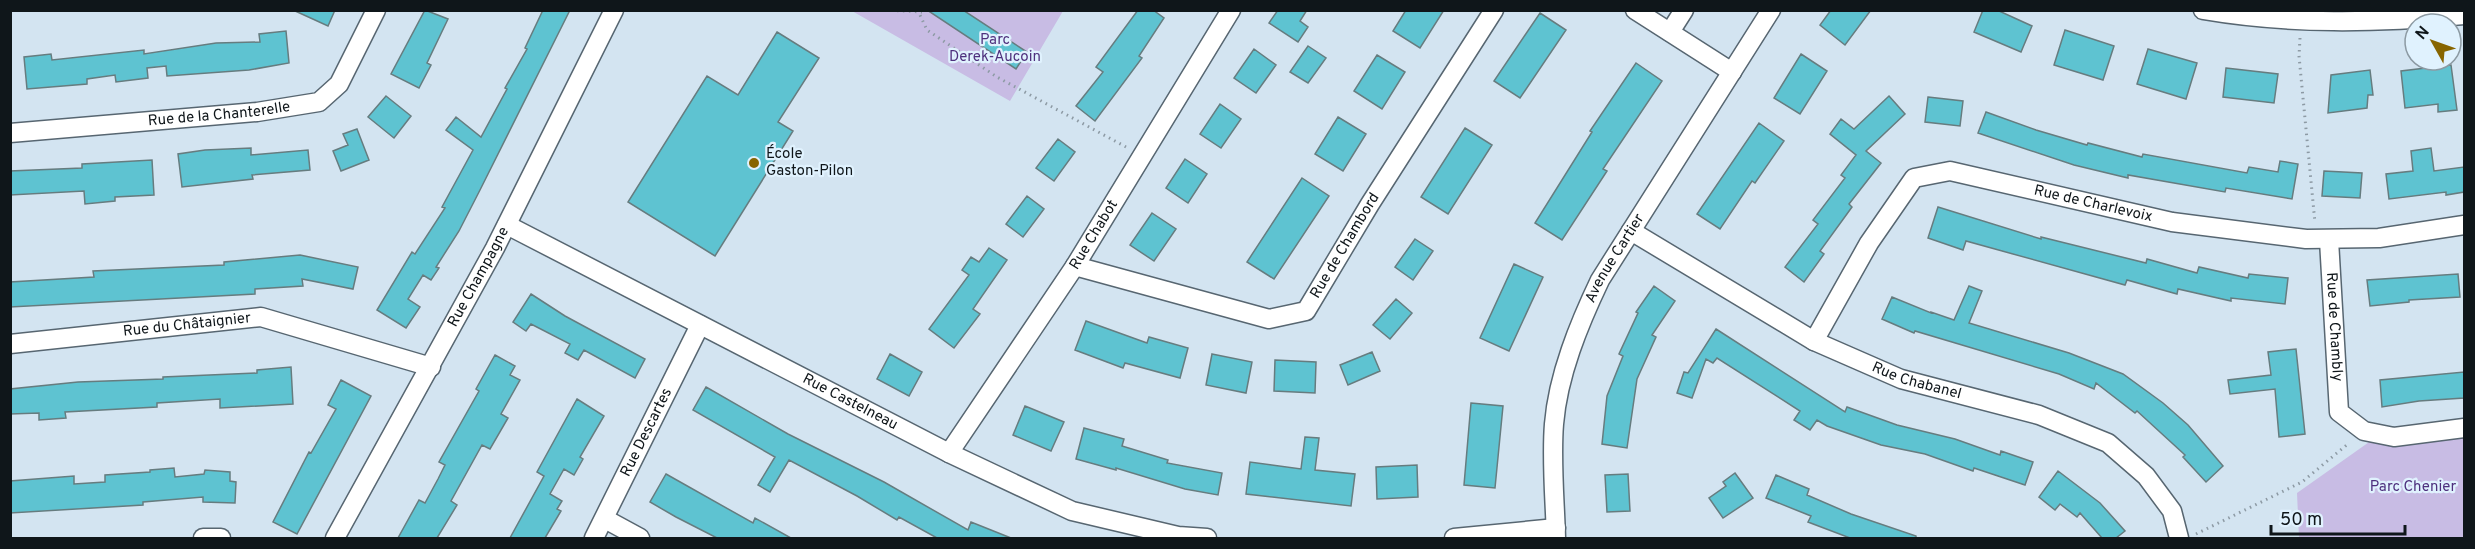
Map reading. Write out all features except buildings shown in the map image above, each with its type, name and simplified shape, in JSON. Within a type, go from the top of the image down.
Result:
[{"type":"street","name":"Rue de la Chanterelle","points":[[10,133],[257,112],[319,102],[339,84],[376,10]]},
{"type":"street","name":"Rue Champagne","points":[[335,538],[507,225],[614,10]]},
{"type":"street","name":"Rue Chabot","points":[[949,453],[1075,266],[1231,10]]},
{"type":"street","name":"Rue de Chambord","points":[[1075,266],[1269,319],[1306,311],[1370,204],[1494,10]]},
{"type":"street","points":[[1635,10],[1732,72]]},
{"type":"street","points":[[1670,32],[1684,10]]},
{"type":"street","points":[[2204,10],[2349,22],[2464,15]]},
{"type":"street","name":"Avenue Cartier","points":[[1556,533],[1554,423],[1565,368],[1586,308],[1600,280],[1769,11]]},
{"type":"street","name":"Rue de Charlevoix","points":[[1814,341],[1869,243],[1914,178],[1950,171],[2172,222],[2306,240],[2379,238],[2464,225]]},
{"type":"street","name":"Rue Castelneau","points":[[507,225],[949,453],[1072,511],[1178,536],[1207,538]]},
{"type":"street","name":"Rue Chabanel","points":[[1631,231],[1814,341],[1901,379],[2038,415],[2108,443],[2146,476],[2166,502],[2172,511],[2179,538]]},
{"type":"street","name":"Rue de Chambly","points":[[2329,240],[2339,412],[2364,431]]},
{"type":"street","name":"Rue du Châtaignier","points":[[10,344],[261,317],[431,367]]},
{"type":"street","name":"Rue Descartes","points":[[594,538],[700,325]]},
{"type":"street","points":[[2364,431],[2394,436],[2464,428]]},
{"type":"street","points":[[605,519],[640,538]]},
{"type":"street","points":[[1454,538],[1556,533]]},
{"type":"street","points":[[203,538],[220,538]]},
{"type":"path","points":[[885,10],[922,11],[920,15],[927,30],[997,77],[1143,156]]},
{"type":"path","points":[[2300,41],[2299,57],[2315,225]]},
{"type":"path","points":[[2186,538],[2302,482],[2364,431]]},
{"type":"green space","name":"Parc Derek-Aucoin","points":[[852,11],[1063,11],[1010,101]]},
{"type":"green space","name":"Parc Chenier","points":[[2464,429],[2464,538],[2299,538],[2297,493],[2372,440]]},
{"type":"place","name":"École Gaston-Pilon","points":[[754,163]]}]
